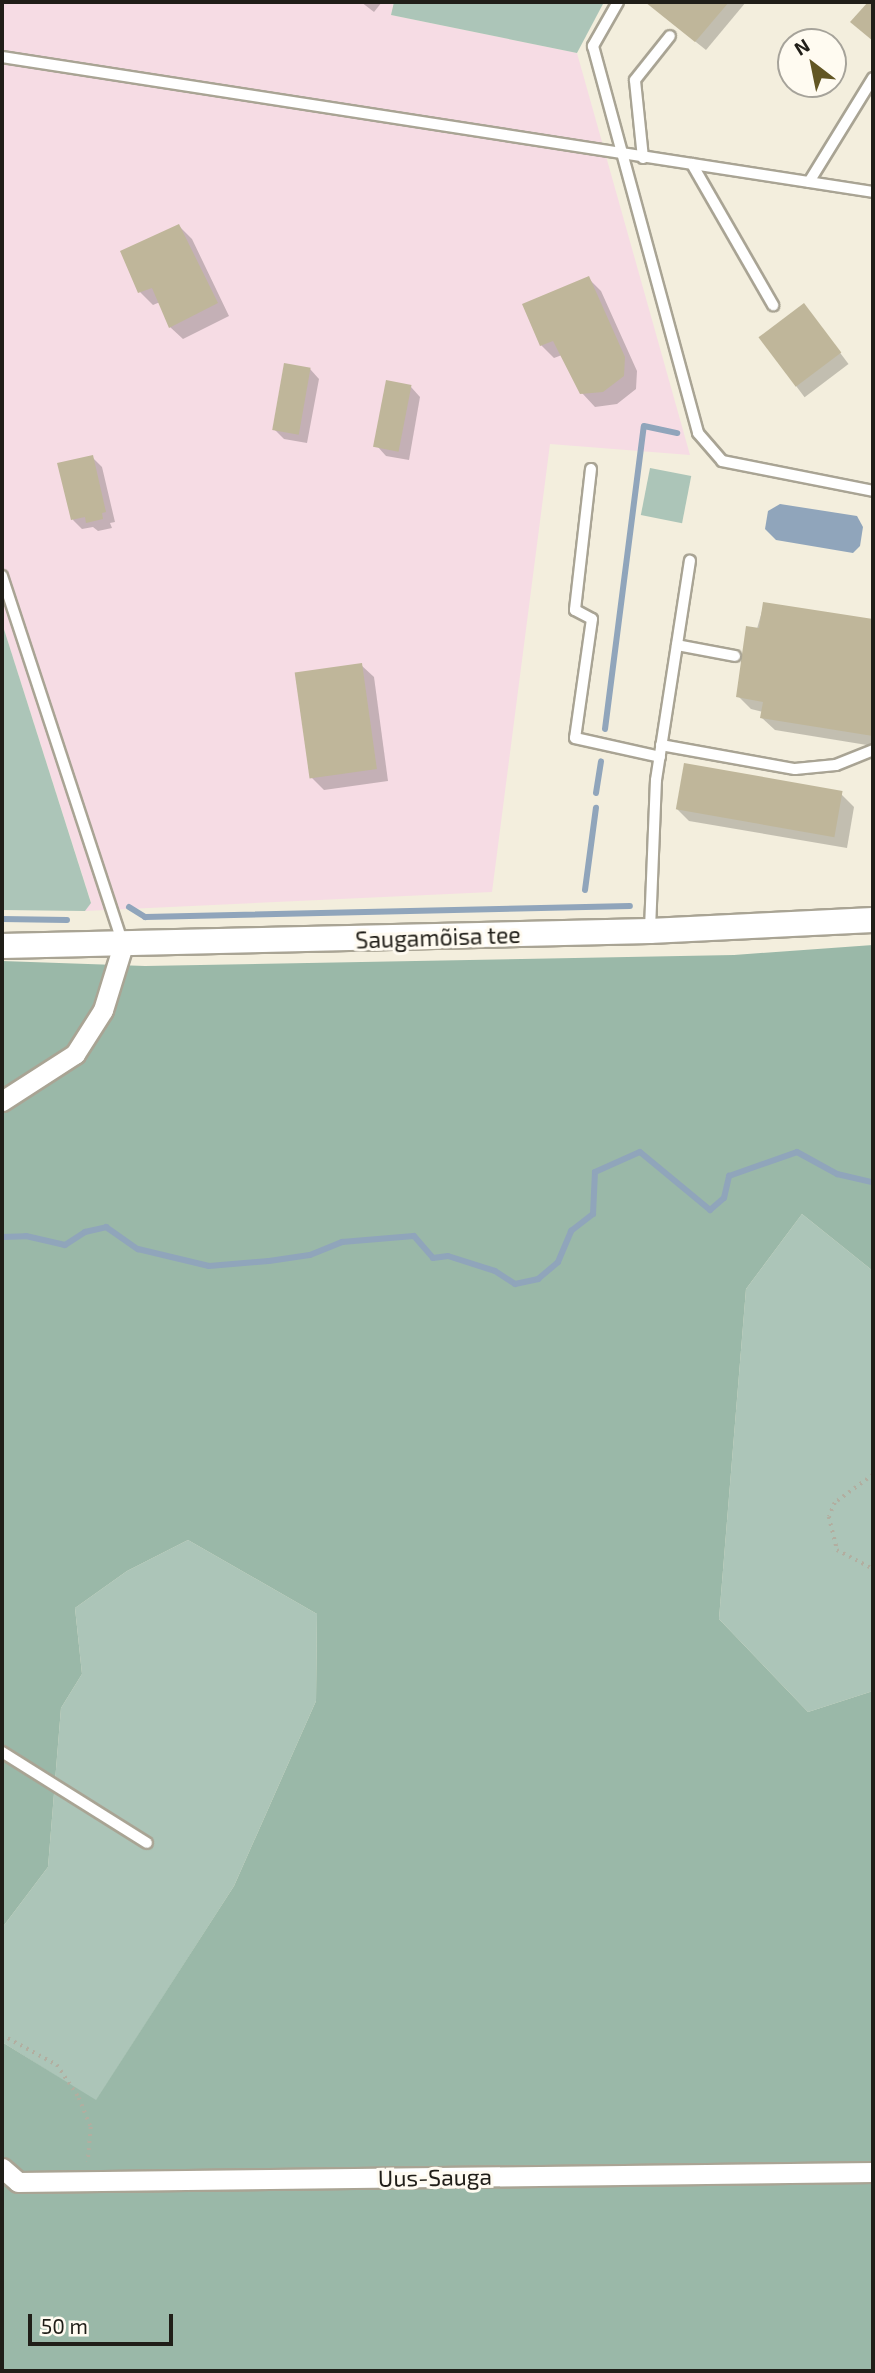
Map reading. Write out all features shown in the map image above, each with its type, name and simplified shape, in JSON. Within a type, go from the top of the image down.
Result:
[{"type":"street","name":"Saugamõisa tee","points":[[2,946],[650,931],[867,919]]},
{"type":"street","points":[[2,1101],[75,1054],[103,1010],[123,945]]},
{"type":"street","name":"Uus-Sauga","points":[[2,2168],[18,2182],[873,2172]]},
{"type":"lane","points":[[618,2],[593,46],[626,155],[698,433],[722,461],[873,491]]},
{"type":"lane","points":[[643,158],[635,80],[670,36]]},
{"type":"lane","points":[[2,57],[873,192]]},
{"type":"lane","points":[[809,182],[873,78]]},
{"type":"lane","points":[[692,164],[773,305]]},
{"type":"lane","points":[[591,469],[575,610],[592,619],[575,738],[660,757]]},
{"type":"lane","points":[[650,931],[660,757],[690,561]]},
{"type":"lane","points":[[2,576],[123,945]]},
{"type":"lane","points":[[677,645],[735,656]]},
{"type":"lane","points":[[662,745],[795,769],[836,765],[873,750]]},
{"type":"lane","points":[[2,1752],[147,1843]]},
{"type":"path","points":[[873,1475],[835,1503],[829,1517],[837,1550],[873,1569]]},
{"type":"path","points":[[2,2035],[57,2065],[79,2098],[91,2127],[87,2181]]},
{"type":"shaded area","points":[[2,2],[394,2],[391,15],[577,53],[690,455],[550,444],[492,892],[85,911],[91,902],[2,623]]},
{"type":"green space","points":[[394,2],[604,2],[577,53],[391,15]]},
{"type":"green space","points":[[650,468],[691,476],[682,523],[641,515]]},
{"type":"green space","points":[[2,623],[91,903],[85,911],[2,910]]},
{"type":"green space","points":[[873,945],[873,1271],[802,1214],[746,1289],[719,1619],[808,1712],[873,1691],[873,2371],[2,2371],[2,2042],[96,2100],[234,1886],[316,1701],[317,1614],[188,1540],[127,1571],[75,1608],[82,1674],[61,1708],[48,1867],[2,1928],[2,961],[145,966],[734,955]]},
{"type":"green space","points":[[802,1214],[873,1271],[873,1691],[808,1712],[719,1619],[746,1289]]},
{"type":"green space","points":[[188,1540],[317,1614],[316,1701],[234,1886],[96,2101],[2,2042],[2,1928],[48,1867],[61,1708],[82,1674],[75,1608],[127,1571]]},
{"type":"water","points":[[780,504],[857,516],[863,527],[860,546],[853,553],[776,540],[765,529],[768,511]]},
{"type":"building","points":[[645,2],[729,2],[695,42]]},
{"type":"building","points":[[868,2],[873,2],[873,41],[850,22]]},
{"type":"building","points":[[179,224],[218,303],[169,328],[152,288],[138,293],[120,251]]},
{"type":"building","points":[[589,276],[625,357],[624,376],[603,392],[580,394],[553,341],[540,346],[522,304]]},
{"type":"building","points":[[804,303],[841,353],[796,387],[758,337]]},
{"type":"building","points":[[284,363],[311,368],[299,435],[272,430]]},
{"type":"building","points":[[386,380],[412,385],[399,452],[373,447]]},
{"type":"building","points":[[93,455],[106,512],[102,513],[103,519],[86,523],[85,517],[71,520],[57,463]]},
{"type":"building","points":[[763,602],[873,619],[873,736],[760,718],[763,702],[736,697],[746,626],[759,628]]},
{"type":"building","points":[[362,663],[377,769],[310,778],[295,672]]},
{"type":"building","points":[[684,763],[843,791],[834,837],[676,809]]},
{"type":"waterway","points":[[605,729],[644,426],[677,433]]},
{"type":"waterway","points":[[596,793],[601,761]]},
{"type":"waterway","points":[[585,890],[596,808]]},
{"type":"waterway","points":[[129,907],[145,917],[630,906]]},
{"type":"waterway","points":[[2,919],[67,920]]},
{"type":"waterway","points":[[2,1237],[26,1236],[65,1245],[85,1232],[106,1227],[138,1249],[209,1266],[310,1255],[342,1242],[414,1236],[433,1258],[448,1256],[495,1271],[515,1284],[538,1279],[558,1262],[571,1231],[593,1214],[595,1172],[640,1152],[710,1210],[724,1198],[729,1176],[797,1152],[837,1174],[873,1182]]}]
